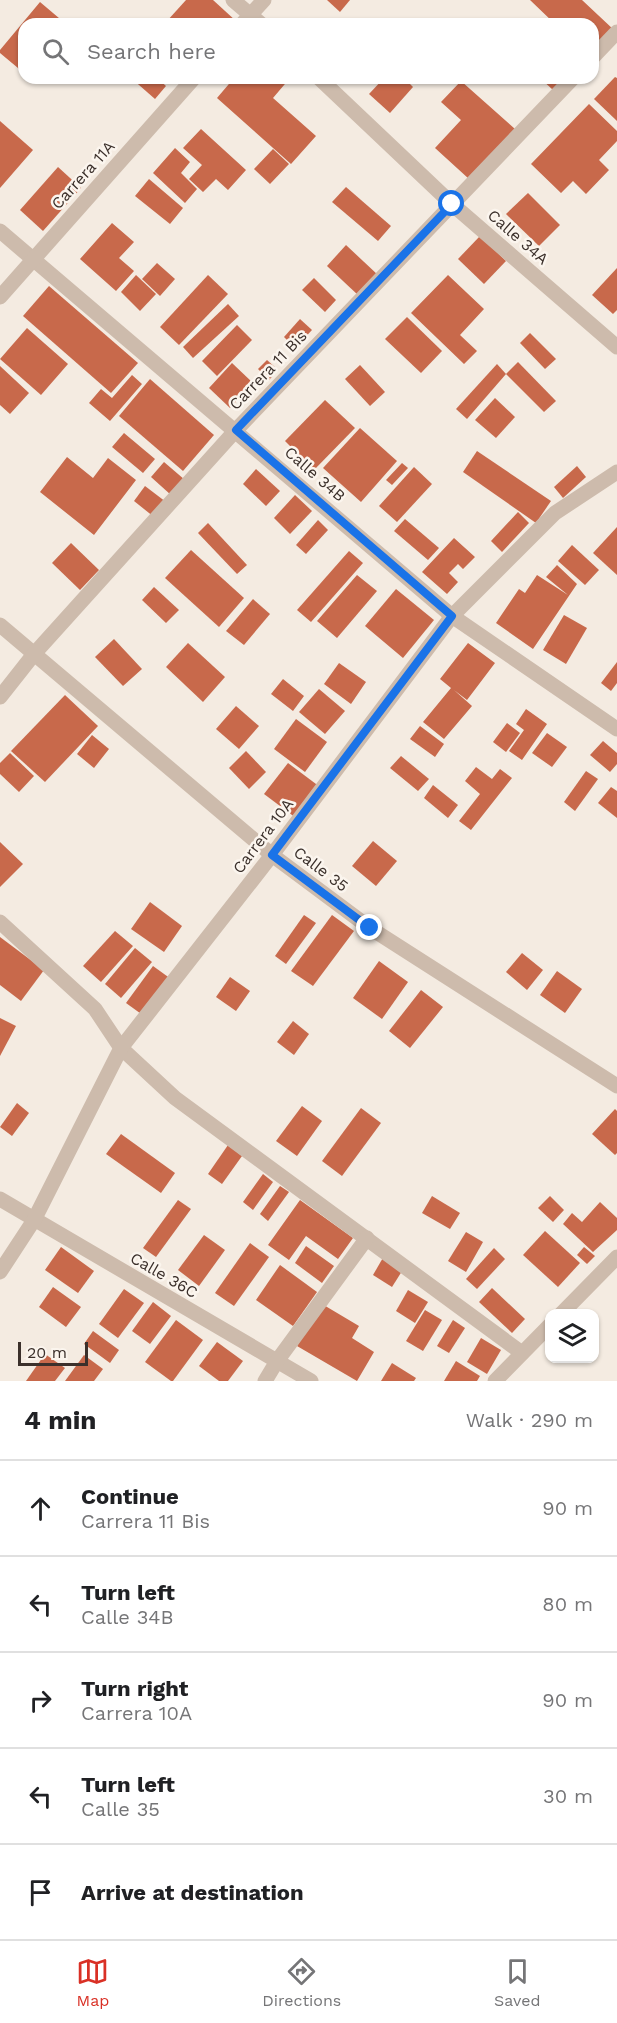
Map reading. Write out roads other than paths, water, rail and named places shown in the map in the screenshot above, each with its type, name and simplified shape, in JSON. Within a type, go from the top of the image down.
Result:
[{"type":"street","points":[[233,0],[248,18]]},
{"type":"street","points":[[253,18],[264,0]]},
{"type":"street","points":[[599,51],[617,32]]},
{"type":"street","name":"Carrera 11A","points":[[0,297],[189,84]]},
{"type":"street","name":"Calle 34A","points":[[324,84],[452,204],[617,347]]},
{"type":"street","name":"Carrera 11 Bis","points":[[0,697],[34,654],[236,430],[567,84]]},
{"type":"street","name":"Calle 34B","points":[[0,231],[452,616],[617,729]]},
{"type":"street","name":"Carrera 10A","points":[[0,1272],[34,1220],[121,1048],[272,855],[452,616],[555,513],[617,472]]},
{"type":"street","name":"Calle 35","points":[[0,625],[272,855],[370,928],[617,1086]]},
{"type":"street","points":[[0,922],[95,1009],[121,1048],[175,1098],[522,1353]]},
{"type":"street","name":"Calle 36C","points":[[0,1199],[311,1381]]},
{"type":"street","points":[[265,1381],[277,1361],[367,1238]]},
{"type":"street","points":[[566,1309],[617,1257]]},
{"type":"street","points":[[495,1381],[545,1329]]}]
